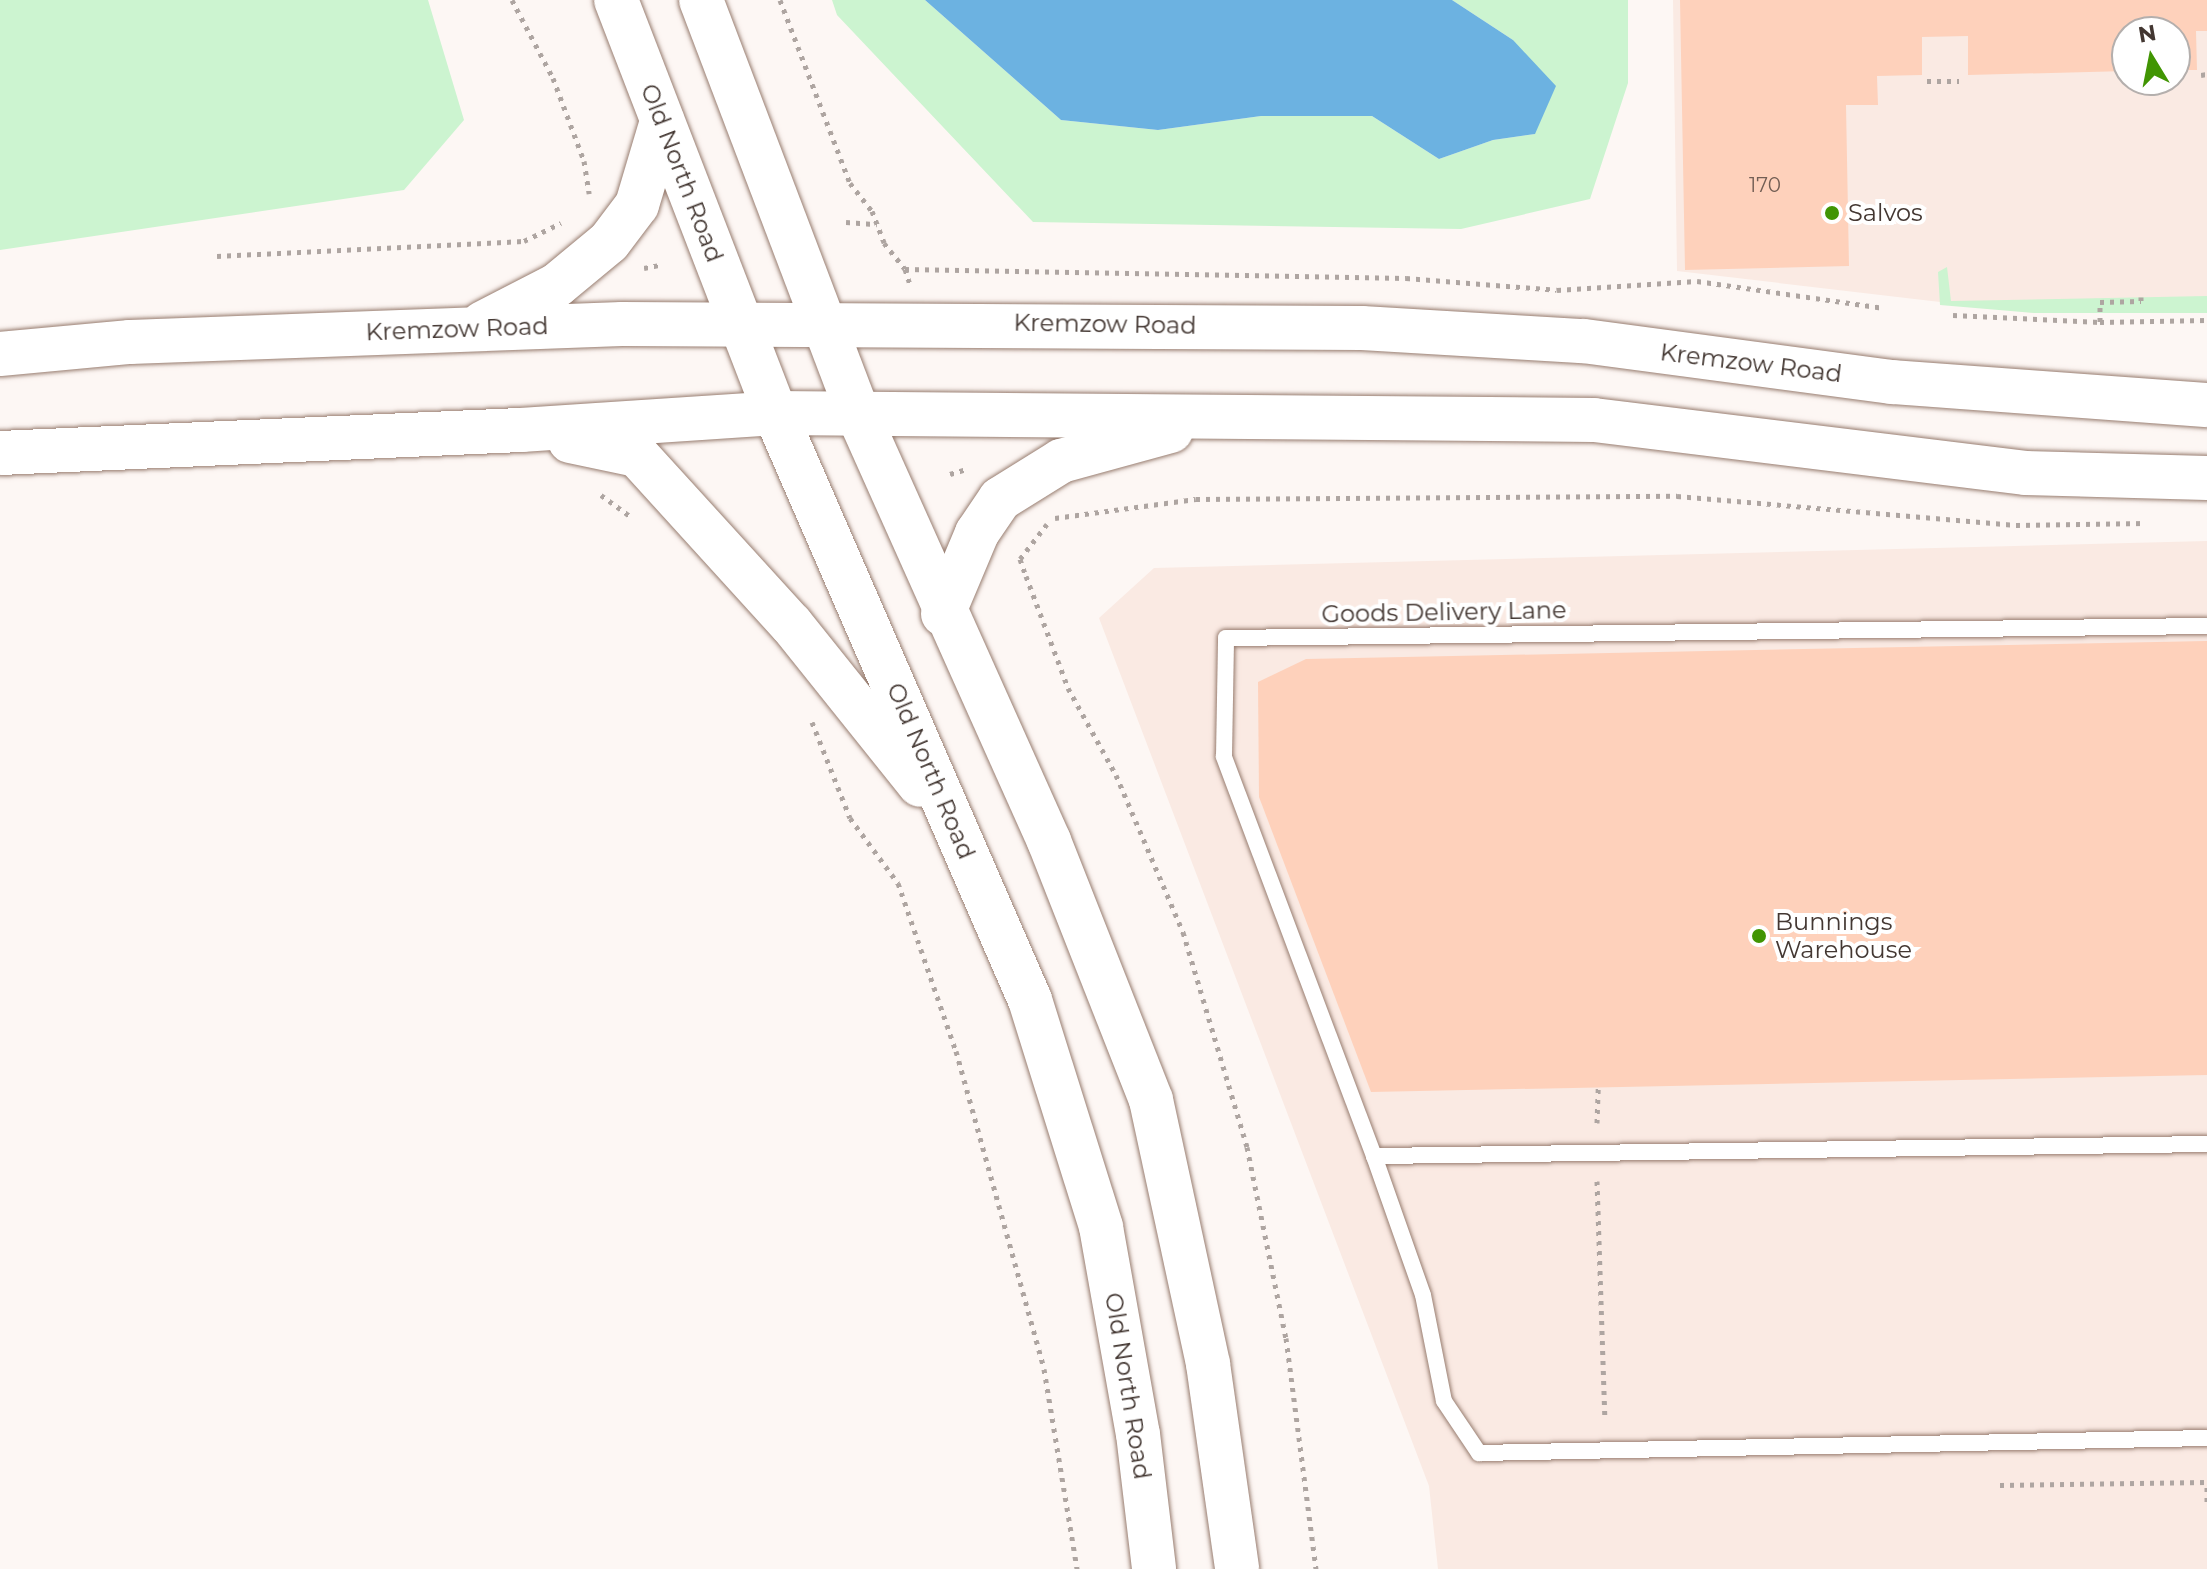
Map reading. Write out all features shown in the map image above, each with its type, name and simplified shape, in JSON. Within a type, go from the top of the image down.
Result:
[{"type":"main road","name":"Old North Road","points":[[616,0],[775,413],[1030,1000],[1101,1227],[1138,1434],[1154,1569]]},
{"type":"main road","points":[[701,0],[858,414],[943,614],[1049,841],[1151,1100],[1208,1364],[1237,1569]]},
{"type":"main road","points":[[474,328],[557,285],[609,242],[637,205],[662,121]]},
{"type":"main road","name":"Kremzow Road","points":[[0,354],[130,342],[474,328],[742,326],[826,329],[1004,323],[1362,328],[1584,341],[1903,383],[2207,405]]},
{"type":"main road","points":[[0,453],[521,430],[775,413],[1594,420],[2025,473],[2207,478]]},
{"type":"main road","points":[[943,614],[977,533],[1000,499],[1061,461],[1225,416]]},
{"type":"main road","points":[[521,430],[637,455],[791,624],[956,830]]},
{"type":"lane","name":"Goods Delivery Lane","points":[[1374,1156],[1224,756],[1226,638],[2207,626]]},
{"type":"lane","points":[[2207,1144],[1374,1156],[1423,1295],[1444,1401],[1479,1453],[2207,1438]]},
{"type":"path","points":[[512,0],[553,78],[584,161],[591,189],[584,202]]},
{"type":"path","points":[[780,0],[850,183],[877,224],[884,243],[905,269],[911,288]]},
{"type":"path","points":[[1927,81],[1959,81]]},
{"type":"path","points":[[217,256],[524,241],[564,221]]},
{"type":"path","points":[[846,222],[877,224]]},
{"type":"path","points":[[640,268],[659,265]]},
{"type":"path","points":[[905,269],[1406,278],[1557,290],[1697,281],[1884,308]]},
{"type":"path","points":[[2100,322],[2100,302],[2141,301],[2141,297]]},
{"type":"path","points":[[1953,315],[2100,322],[2207,320]]},
{"type":"path","points":[[950,474],[966,469]]},
{"type":"path","points":[[601,495],[644,526]]},
{"type":"path","points":[[1316,1569],[1286,1338],[1247,1147],[1183,932],[1116,775],[1068,688],[1026,576],[1020,559],[1029,541],[1053,518],[1196,499],[1677,496],[2016,525],[2159,522]]},
{"type":"path","points":[[809,715],[850,818],[898,883],[956,1051],[1044,1369],[1077,1569]]},
{"type":"path","points":[[1598,1087],[1596,1152],[1605,1420]]},
{"type":"path","points":[[2000,1485],[2207,1482],[2207,1502]]},
{"type":"shaded area","points":[[1673,0],[2207,0],[2207,313],[2034,313],[1677,271]]},
{"type":"shaded area","points":[[2207,541],[2207,1569],[1438,1569],[1429,1486],[1099,618],[1154,568]]},
{"type":"green space","points":[[0,0],[428,0],[464,120],[404,190],[0,250]]},
{"type":"green space","points":[[832,0],[925,0],[1061,120],[1158,130],[1261,116],[1372,116],[1439,159],[1493,140],[1535,134],[1513,40],[1452,0],[1628,0],[1628,83],[1590,199],[1461,229],[1033,222],[837,15]]},
{"type":"green space","points":[[1947,267],[1951,301],[2207,296],[2207,313],[2034,313],[1940,305],[1938,272]]},
{"type":"water","points":[[925,0],[1452,0],[1513,40],[1556,86],[1535,134],[1493,140],[1439,159],[1372,116],[1261,116],[1158,130],[1061,120]]},
{"type":"building","points":[[1680,0],[2207,0],[2207,31],[2196,31],[2197,70],[2191,70],[2191,16],[2111,16],[2111,71],[1968,75],[1968,36],[1922,37],[1922,75],[1877,76],[1878,105],[1846,105],[1849,266],[1685,270]]},
{"type":"building","name":"Bunnings Warehouse","points":[[2207,641],[2207,1075],[1371,1092],[1259,797],[1258,682],[1306,659]]},
{"type":"place","name":"Salvos","points":[[1832,213]]},
{"type":"place","name":"Bunnings Warehouse","points":[[1759,936]]}]
